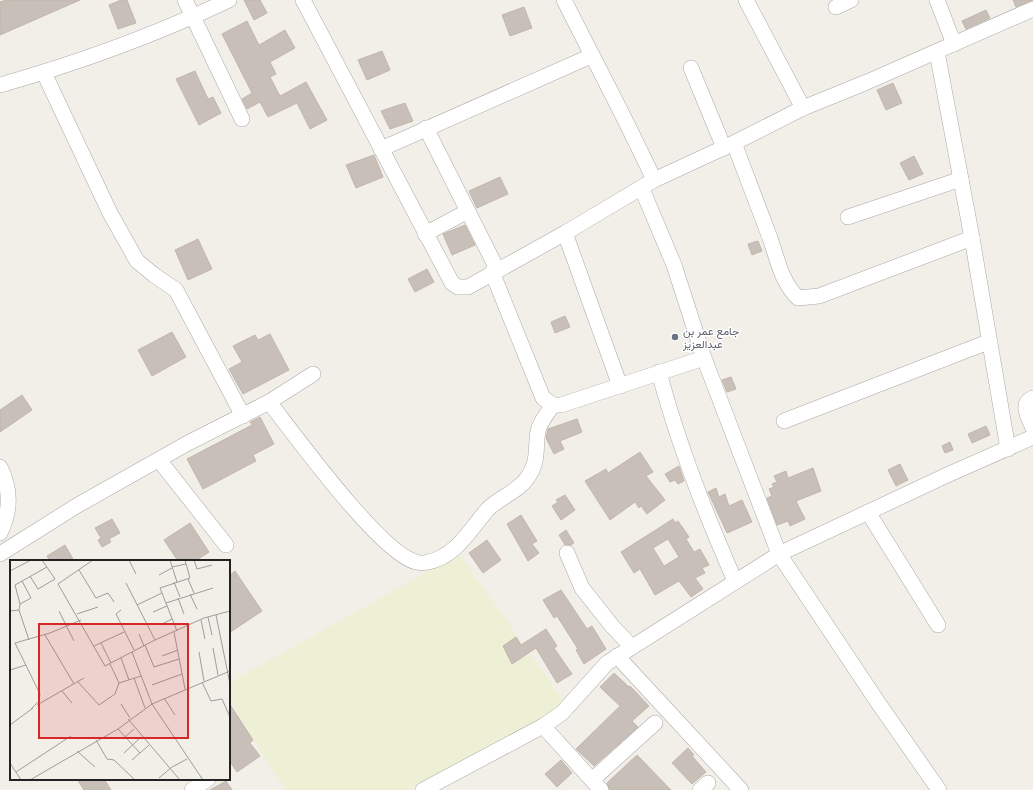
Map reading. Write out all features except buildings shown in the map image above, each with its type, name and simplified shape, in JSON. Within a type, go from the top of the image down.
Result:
[{"type":"street","points":[[185,0],[242,119]]},
{"type":"street","points":[[0,86],[78,62],[194,17],[229,0]]},
{"type":"street","points":[[303,0],[425,234],[452,283],[458,287],[468,287],[565,234],[648,185],[803,108],[937,52],[1033,9]]},
{"type":"street","points":[[564,0],[591,56],[630,128],[704,358],[779,554],[879,704],[940,790]]},
{"type":"street","points":[[746,0],[803,108]]},
{"type":"street","points":[[836,7],[851,0]]},
{"type":"street","points":[[937,0],[954,44]]},
{"type":"street","points":[[937,52],[972,238],[988,342],[1008,449]]},
{"type":"street","points":[[382,149],[426,128],[591,56]]},
{"type":"street","points":[[691,68],[729,146],[772,243],[779,270],[788,288],[798,298],[819,296],[972,238]]},
{"type":"street","points":[[44,73],[110,212],[137,261],[176,290],[243,416]]},
{"type":"street","points":[[426,128],[468,211],[495,271],[542,398],[553,405],[561,405],[584,399],[659,372],[704,358]]},
{"type":"street","points":[[848,217],[960,179]]},
{"type":"street","points":[[425,234],[468,211]]},
{"type":"street","points":[[565,234],[620,386]]},
{"type":"street","points":[[784,421],[988,342]]},
{"type":"street","points":[[659,372],[676,432],[713,532],[735,581]]},
{"type":"street","points":[[0,554],[78,505],[158,460],[269,402],[313,374]]},
{"type":"street","points":[[1033,398],[1028,400],[1025,405],[1025,410],[1033,428]]},
{"type":"street","points":[[269,402],[352,506],[388,545],[416,562],[435,560],[446,554],[458,545],[489,509],[522,486],[536,463],[538,431],[541,423],[553,405]]},
{"type":"street","points":[[423,790],[543,726],[562,713],[598,672],[617,656],[779,554],[1033,437]]},
{"type":"street","points":[[158,460],[226,545]]},
{"type":"street","points":[[0,467],[6,481],[9,499],[6,518],[0,533]]},
{"type":"street","points":[[868,512],[938,625]]},
{"type":"street","points":[[567,553],[582,588],[612,626],[632,647]]},
{"type":"street","points":[[617,656],[741,790]]},
{"type":"street","points":[[543,726],[597,785],[655,723]]},
{"type":"street","points":[[192,790],[207,780]]},
{"type":"green space","points":[[459,554],[568,707],[408,790],[285,790],[230,702],[230,682]]},
{"type":"place","name":"جامع عمر بن عبدالعزيز","points":[[675,337]]}]
